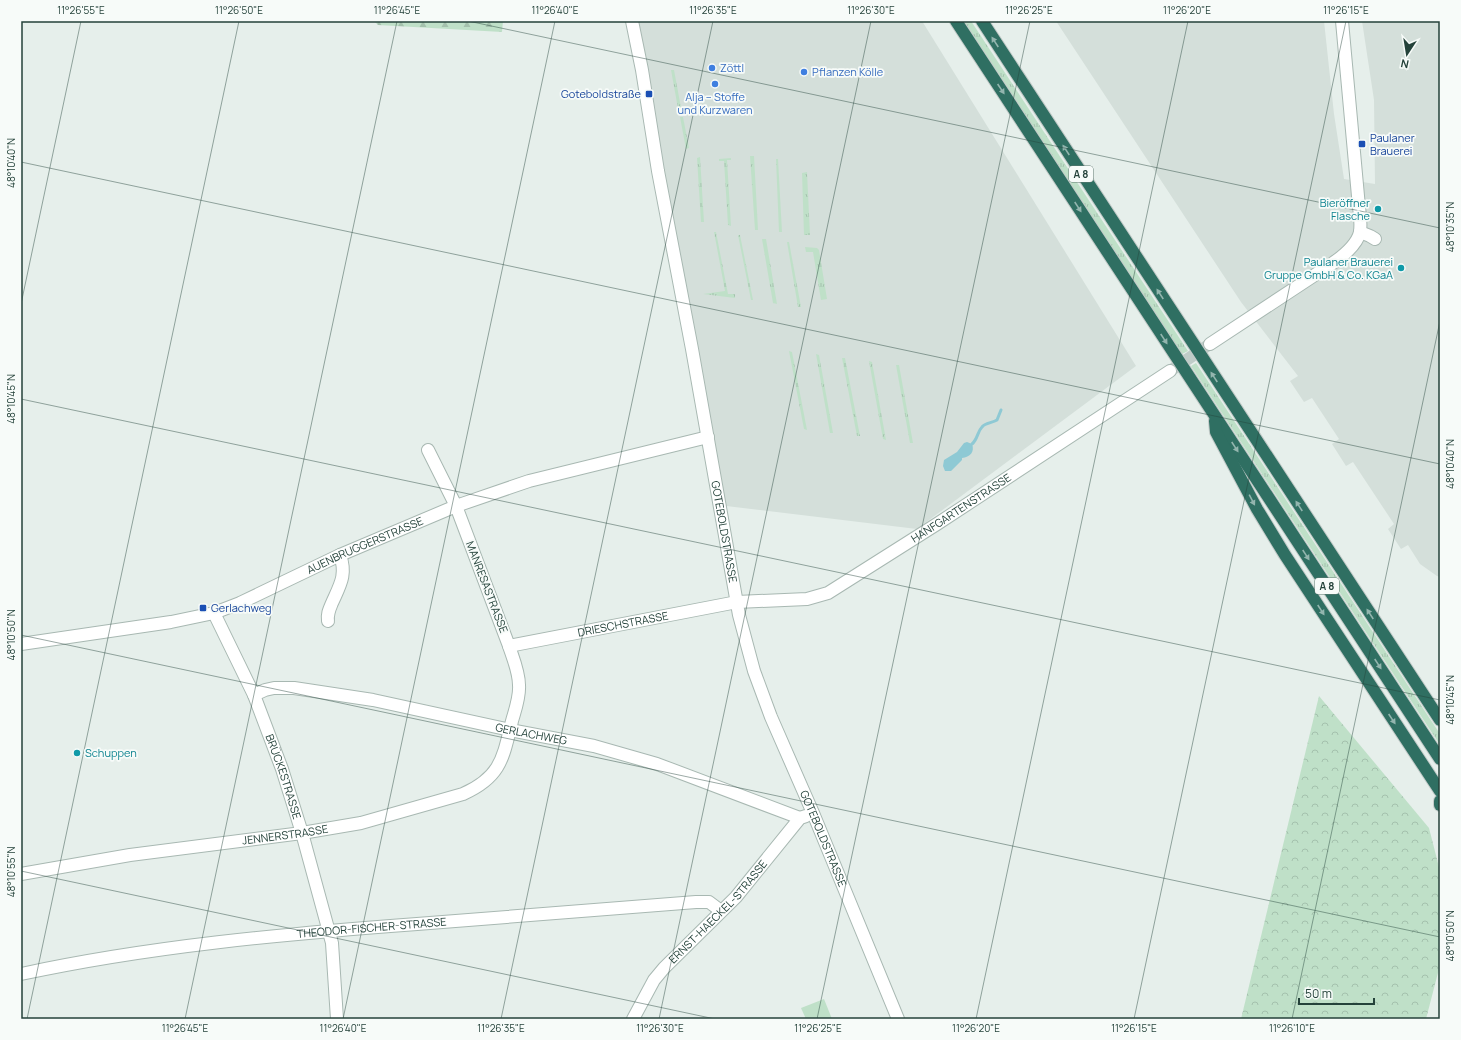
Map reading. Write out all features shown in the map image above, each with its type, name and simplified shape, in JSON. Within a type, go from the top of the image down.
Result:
[{"type":"highway","name":"A 8","points":[[956,21],[1440,759]]},
{"type":"highway","name":"A 8","points":[[982,21],[1440,720]]},
{"type":"highway","points":[[1214,414],[1216,432],[1257,509],[1281,549],[1440,791]]},
{"type":"highway","points":[[1430,705],[1440,715]]},
{"type":"street","name":"GOTEBOLDSTRASSE","points":[[632,21],[739,615],[754,672],[898,1019]]},
{"type":"street","points":[[1210,344],[1344,255],[1354,244],[1360,232],[1359,206],[1342,21]]},
{"type":"street","points":[[1360,232],[1375,239]]},
{"type":"street","name":"HANFGARTENSTRASSE","points":[[737,602],[807,599],[828,593],[937,524],[1170,371]]},
{"type":"street","name":"AUENBRUGGERSTRASSE","points":[[21,644],[171,622],[214,613],[240,603],[340,555],[456,506],[529,481],[708,437]]},
{"type":"street","name":"MANRESASTRASSE","points":[[428,450],[456,506],[516,668],[519,685],[510,730]]},
{"type":"street","points":[[328,621],[327,614],[343,579],[344,566],[340,555]]},
{"type":"street","name":"DRIESCHSTRASSE","points":[[509,646],[737,602]]},
{"type":"street","name":"BRÜCKESTRASSE","points":[[214,613],[254,694],[278,757],[302,833],[332,943],[337,1019]]},
{"type":"street","name":"GERLACHWEG","points":[[254,694],[274,688],[294,688],[373,700],[510,730],[594,746],[657,764],[800,818]]},
{"type":"street","name":"JENNERSTRASSE","points":[[21,874],[130,855],[221,842],[302,833],[386,816],[463,794],[487,780],[498,769],[504,755],[510,730]]},
{"type":"street","name":"ERNST-HAECKEL-STRASSE","points":[[633,1019],[654,980],[675,957],[736,897],[800,818],[813,813]]},
{"type":"street","name":"THEODOR-FISCHER-STRASSE","points":[[21,974],[68,964],[231,940],[328,931],[696,902],[709,902],[721,911]]},
{"type":"shaded area","points":[[629,21],[922,21],[1136,366],[917,529],[718,505]]},
{"type":"shaded area","name":"Paulaner Brauerei","points":[[1056,21],[1324,21],[1334,114],[1344,179],[1375,184],[1374,100],[1362,21],[1440,21],[1440,577],[1420,564],[1408,545],[1401,549],[1388,529],[1394,524],[1353,462],[1346,466],[1332,444],[1339,439],[1312,398],[1304,402],[1290,381],[1298,376],[1241,302]]},
{"type":"green space","points":[[374,21],[503,21],[502,32],[378,25]]},
{"type":"green space","points":[[964,21],[971,21],[1188,351],[1182,354]]},
{"type":"green space","points":[[671,70],[674,70],[682,113],[679,114]]},
{"type":"green space","points":[[680,117],[683,117],[689,148],[686,149]]},
{"type":"green space","points":[[750,156],[754,156],[758,230],[755,230]]},
{"type":"green space","points":[[700,157],[704,222],[701,222],[697,158]]},
{"type":"green space","points":[[731,158],[731,160],[727,160],[731,226],[728,225],[724,161],[719,161],[719,159]]},
{"type":"green space","points":[[776,159],[778,159],[782,232],[779,232]]},
{"type":"green space","points":[[807,172],[810,235],[804,235],[802,173]]},
{"type":"green space","points":[[714,232],[716,232],[728,294],[735,294],[735,298],[703,294],[725,291]]},
{"type":"green space","points":[[738,235],[740,235],[753,300],[751,300]]},
{"type":"green space","points":[[762,239],[766,239],[777,304],[773,303]]},
{"type":"green space","points":[[787,242],[789,242],[801,307],[798,307]]},
{"type":"green space","points":[[805,247],[817,248],[819,250],[827,299],[821,300],[813,252],[806,252]]},
{"type":"green space","points":[[789,351],[792,352],[807,430],[804,429]]},
{"type":"green space","points":[[816,354],[819,355],[833,433],[830,433]]},
{"type":"green space","points":[[842,358],[845,358],[860,436],[857,436]]},
{"type":"green space","points":[[869,361],[872,362],[886,440],[883,439]]},
{"type":"green space","points":[[1196,363],[1440,734],[1440,745],[1191,366]]},
{"type":"green space","points":[[896,365],[899,365],[913,443],[910,443]]},
{"type":"green space","points":[[1319,696],[1429,828],[1440,871],[1440,965],[1426,1019],[1241,1019]]},
{"type":"green space","points":[[824,999],[832,1019],[806,1019],[801,1008]]},
{"type":"water","points":[[967,442],[972,444],[973,447],[971,454],[962,458],[962,460],[951,471],[945,471],[943,466],[944,460],[957,452],[964,443]]},
{"type":"waterway","points":[[972,444],[980,429],[983,426],[997,420],[1001,410]]},
{"type":"tunnel","points":[[1170,371],[1210,344]]},
{"type":"place","name":"Zöttl","points":[[712,68]]},
{"type":"place","name":"Pflanzen Kölle","points":[[804,72]]},
{"type":"place","name":"Alja – Stoffe und Kurzwaren","points":[[715,84]]},
{"type":"place","name":"Goteboldstraße","points":[[649,94]]},
{"type":"place","name":"Paulaner Brauerei","points":[[1362,144]]},
{"type":"place","name":"Bieröffner Flasche","points":[[1378,209]]},
{"type":"place","name":"Paulaner Brauerei Gruppe GmbH & Co. KGaA","points":[[1401,268]]},
{"type":"place","name":"Gerlachweg","points":[[203,608]]},
{"type":"place","name":"Schuppen","points":[[77,753]]}]
